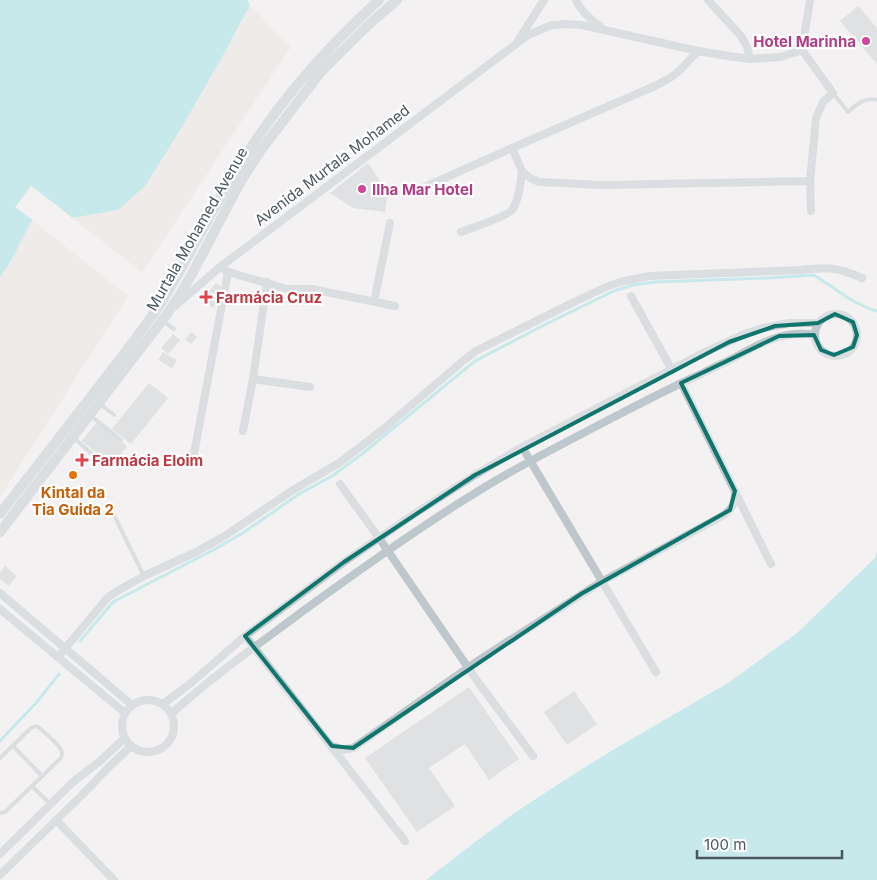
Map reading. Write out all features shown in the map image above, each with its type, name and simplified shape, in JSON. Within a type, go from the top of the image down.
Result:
[{"type":"street","name":"Murtala Mohamed Avenue","points":[[0,514],[139,335],[183,267],[235,172],[284,100],[327,50],[379,0]]},
{"type":"street","name":"Murtala Mohamed Avenue","points":[[0,532],[164,317],[189,279],[241,181],[267,142],[320,73],[366,26],[397,0]]},
{"type":"street","points":[[517,43],[544,0]]},
{"type":"street","points":[[576,0],[578,6],[586,15],[607,31]]},
{"type":"street","points":[[708,0],[741,36],[747,47],[750,59]]},
{"type":"street","points":[[810,0],[802,50],[833,93],[825,99],[817,112],[810,181],[811,211]]},
{"type":"street","points":[[517,43],[528,35],[552,25],[566,24],[582,25],[698,51],[750,59],[781,57],[802,50]]},
{"type":"street","name":"Avenida Murtala Mohamed","points":[[164,317],[220,267],[517,43]]},
{"type":"street","points":[[427,186],[655,86],[680,70],[698,51]]},
{"type":"street","points":[[512,148],[522,171],[530,178],[540,182],[603,185],[810,181]]},
{"type":"street","points":[[461,232],[511,211],[516,199],[522,171]]},
{"type":"street","points":[[374,302],[390,223]]},
{"type":"street","points":[[220,267],[228,272],[287,289],[312,289],[395,306]]},
{"type":"street","points":[[58,657],[108,597],[144,576],[223,537],[339,463],[381,431],[476,351],[606,286],[649,276],[816,268],[832,268],[847,271],[862,278]]},
{"type":"street","points":[[193,459],[228,272]]},
{"type":"street","points":[[243,432],[253,379],[267,282]]},
{"type":"street","points":[[630,296],[672,370]]},
{"type":"street","points":[[842,314],[853,322],[857,335],[853,347],[848,352],[834,355],[827,354],[821,350],[815,335],[818,323],[822,319],[828,315],[842,314]]},
{"type":"street","points":[[163,704],[245,636],[344,562],[475,475],[522,447],[705,352],[747,334],[763,328],[789,324],[818,323]]},
{"type":"street","points":[[172,713],[254,647],[353,575],[478,491],[530,461],[764,342],[779,336],[798,333],[815,335]]},
{"type":"street","points":[[253,379],[310,387]]},
{"type":"street","points":[[681,383],[771,564]]},
{"type":"street","points":[[522,447],[656,672]]},
{"type":"street","points":[[340,484],[468,667],[533,756]]},
{"type":"street","points":[[332,746],[342,750],[353,748],[468,667],[602,582],[724,516],[735,502],[735,491]]},
{"type":"street","points":[[0,593],[132,705]]},
{"type":"street","points":[[0,609],[126,713]]},
{"type":"street","points":[[245,636],[405,841]]},
{"type":"street","points":[[144,700],[157,701],[163,704],[172,713],[175,729],[173,737],[168,744],[162,749],[146,753],[131,746],[125,738],[122,725],[126,713],[132,705],[144,700]]},
{"type":"street","points":[[0,854],[73,782],[100,762],[125,738]]},
{"type":"street","points":[[0,875],[131,746]]},
{"type":"street","points":[[56,820],[114,880]]},
{"type":"lane","points":[[833,93],[848,112],[859,102],[877,100]]},
{"type":"lane","points":[[164,317],[174,329]]},
{"type":"lane","points":[[99,403],[114,415]]},
{"type":"lane","points":[[90,415],[121,440]]},
{"type":"lane","points":[[73,436],[92,454]]},
{"type":"lane","points":[[110,508],[144,576]]},
{"type":"lane","points":[[0,758],[31,728],[36,726],[61,749],[62,754],[61,758],[5,812],[0,813]]},
{"type":"lane","points":[[13,746],[42,776]]},
{"type":"lane","points":[[32,786],[50,804]]},
{"type":"highlighted area","points":[[835,314],[853,322],[857,335],[853,347],[834,355],[821,350],[814,335],[779,336],[681,383],[735,491],[730,510],[581,594],[353,748],[332,746],[245,636],[344,562],[475,475],[729,342],[775,326],[818,323]]},
{"type":"sand","points":[[250,5],[291,47],[142,272],[72,218],[118,210],[220,61]]},
{"type":"sand","points":[[32,220],[128,296],[0,497],[0,277],[11,261]]},
{"type":"water","points":[[0,0],[247,0],[250,5],[179,132],[145,186],[118,210],[72,218],[51,201],[32,220],[11,261],[0,277]]},
{"type":"water","points":[[877,552],[877,880],[426,880],[516,812],[623,744],[728,683],[797,633],[875,558]]},
{"type":"pier","points":[[31,186],[75,220],[71,220],[52,204],[34,221],[15,207]]},
{"type":"building","points":[[858,6],[877,28],[877,64],[840,21]]},
{"type":"building","name":"Ilha Mar Hotel","points":[[368,163],[382,184],[389,185],[385,212],[353,208],[330,193]]},
{"type":"building","points":[[216,283],[224,288],[213,308],[202,300]]},
{"type":"building","points":[[191,332],[197,337],[191,344],[185,339]]},
{"type":"building","points":[[173,334],[180,340],[168,354],[161,348]]},
{"type":"building","points":[[163,352],[177,360],[172,368],[158,360]]},
{"type":"building","points":[[149,383],[168,398],[131,444],[112,429]]},
{"type":"building","points":[[97,422],[127,446],[112,465],[82,441]]},
{"type":"building","points":[[5,566],[17,576],[9,586],[0,579],[0,573]]},
{"type":"building","points":[[469,687],[519,759],[489,780],[465,744],[429,768],[455,806],[417,832],[365,758]]},
{"type":"building","points":[[574,691],[597,724],[567,745],[544,712]]},
{"type":"waterway","points":[[80,641],[113,602],[243,533],[299,494],[332,476],[362,454],[475,361],[614,291],[633,285],[655,282],[814,275],[853,301],[877,311]]},
{"type":"waterway","points":[[0,741],[36,703],[59,674]]},
{"type":"place","name":"Hotel Marinha","points":[[866,41]]},
{"type":"place","name":"Ilha Mar Hotel","points":[[362,189]]},
{"type":"place","name":"Farmácia Cruz","points":[[206,297]]},
{"type":"place","name":"Farmácia Eloim","points":[[82,460]]},
{"type":"place","name":"Kintal da Tia Guida 2","points":[[73,475]]}]
